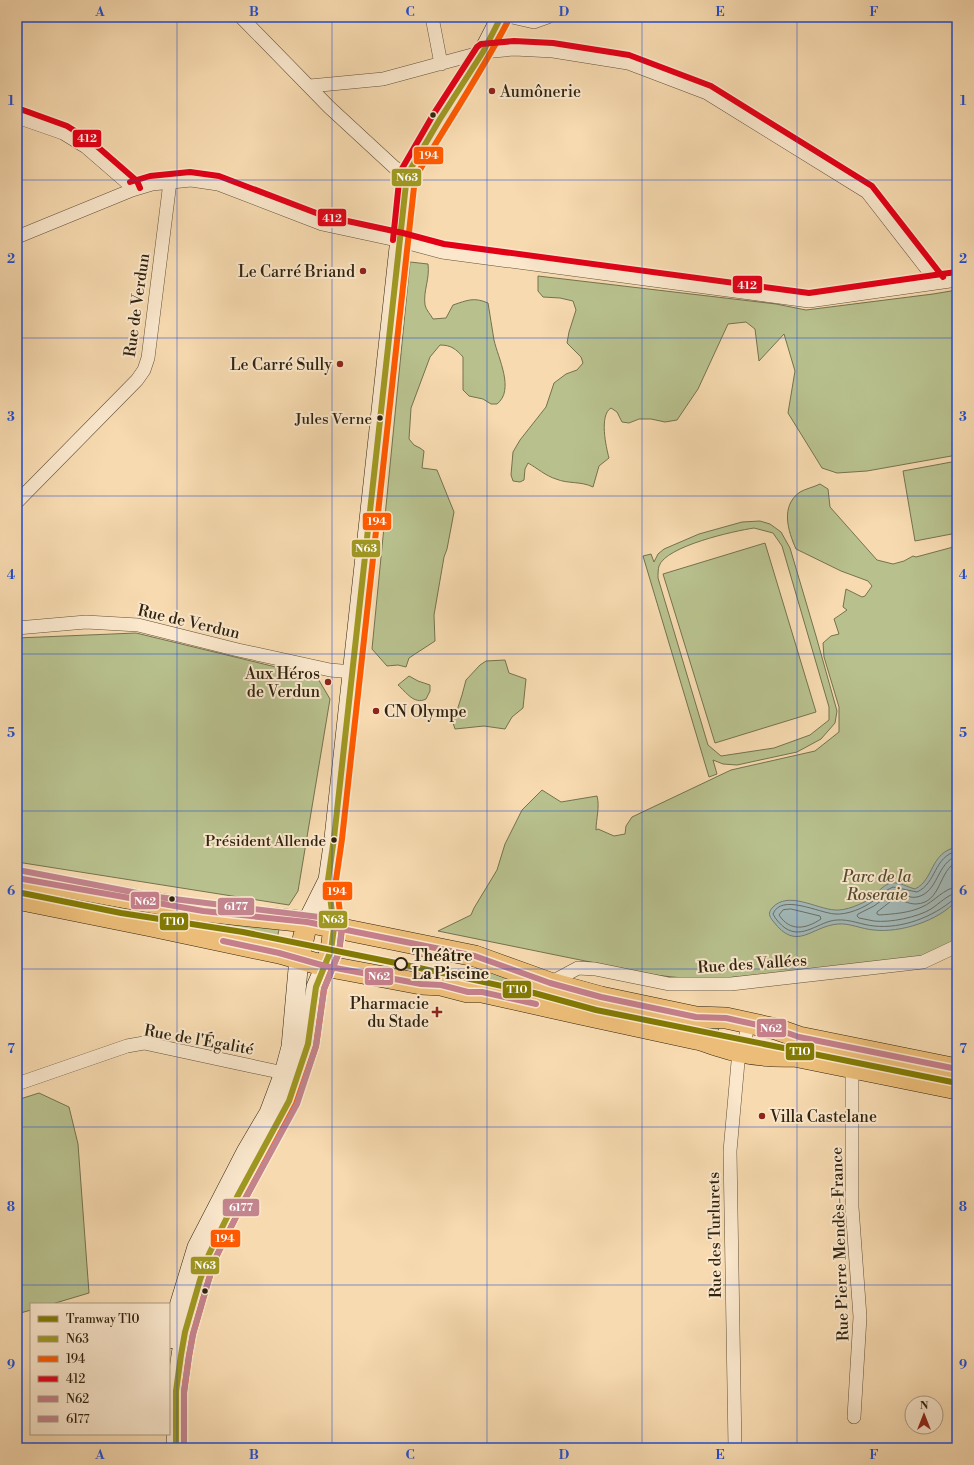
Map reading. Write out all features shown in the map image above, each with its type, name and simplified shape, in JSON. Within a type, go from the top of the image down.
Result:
[{"type":"main road","points":[[176,1448],[176,1392],[181,1355],[185,1332],[200,1280],[209,1254],[237,1197],[289,1101],[308,1044],[316,987],[331,950],[334,928],[328,880],[407,175],[440,119],[483,52],[501,17]]},
{"type":"main road","points":[[17,878],[143,902],[203,911],[307,922],[475,956],[550,983],[601,997],[696,1017],[726,1018],[776,1029],[799,1038],[957,1070]]},
{"type":"main road","points":[[170,1336],[197,1247],[246,1152],[269,1113],[284,1073],[291,1047],[299,958],[307,922],[328,880]]},
{"type":"main road","points":[[17,899],[152,926],[299,958],[325,966],[421,984],[441,985],[468,992],[482,992],[614,1022],[705,1040],[742,1052],[770,1057],[794,1056],[957,1089]]},
{"type":"main road","points":[[163,1435],[163,1448]]},
{"type":"street","points":[[241,17],[329,107],[394,167],[407,175]]},
{"type":"street","points":[[432,17],[441,64]]},
{"type":"street","points":[[512,17],[534,22],[548,17]]},
{"type":"street","points":[[310,86],[383,80],[483,52],[514,49],[553,51],[628,63],[707,94],[867,192],[937,282]]},
{"type":"street","points":[[17,117],[63,133],[86,148],[131,186],[132,190]]},
{"type":"street","points":[[17,237],[132,190],[152,184],[191,180],[218,184],[322,224],[442,252],[808,301],[957,280]]},
{"type":"street","name":"Rue de Verdun","points":[[17,502],[137,380],[144,370],[148,358],[170,182]]},
{"type":"street","name":"Rue de Verdun","points":[[17,628],[86,622],[138,625],[238,650],[330,670],[352,672]]},
{"type":"street","name":"Rue des Vallées","points":[[550,983],[578,968],[595,969],[669,984],[731,984],[923,962],[957,946]]},
{"type":"street","name":"Rue des Turlurets","points":[[735,1448],[730,1151],[738,1062],[742,1052],[748,1024]]},
{"type":"street","name":"Rue de l'Égalité","points":[[17,1084],[127,1046],[144,1043],[284,1073]]},
{"type":"street","name":"Rue Pierre Mendès-France","points":[[852,1068],[852,1207],[860,1317],[854,1417]]},
{"type":"green space","points":[[410,262],[428,264],[425,305],[433,319],[446,318],[453,305],[463,302],[479,300],[488,303],[494,340],[504,374],[505,391],[497,404],[491,404],[483,399],[469,396],[463,390],[463,357],[453,348],[440,345],[430,357],[411,408],[409,439],[414,445],[424,451],[422,468],[437,470],[454,512],[444,557],[434,615],[435,641],[409,658],[406,667],[398,665],[387,666],[372,649]]},
{"type":"green space","points":[[538,276],[776,304],[806,310],[957,290],[957,455],[867,471],[837,473],[822,468],[788,413],[795,371],[784,334],[759,361],[755,329],[746,322],[728,324],[698,389],[677,420],[665,422],[651,419],[639,419],[629,423],[622,422],[617,412],[611,408],[607,412],[605,417],[604,432],[609,458],[599,466],[593,487],[552,478],[528,463],[525,469],[524,480],[520,482],[513,481],[511,475],[513,452],[520,440],[546,407],[554,383],[566,374],[577,370],[583,363],[581,357],[567,343],[576,310],[573,301],[560,298],[543,297],[538,291]]},
{"type":"green space","points":[[957,461],[957,533],[915,541],[903,471]]},
{"type":"green space","name":"Parc de la Roseraie","points":[[820,484],[828,489],[830,507],[877,560],[893,564],[904,561],[913,556],[916,557],[957,546],[957,940],[913,962],[702,980],[654,975],[438,931],[471,915],[497,870],[505,844],[522,810],[542,790],[561,802],[597,796],[598,809],[596,830],[598,829],[614,836],[625,834],[626,826],[632,817],[731,770],[815,751],[839,732],[839,707],[824,657],[823,643],[831,636],[839,634],[834,619],[847,610],[843,607],[846,589],[862,597],[865,596],[872,586],[868,581],[841,571],[796,549],[788,527],[788,511],[790,504],[800,492]]},
{"type":"green space","points":[[760,521],[770,524],[781,532],[790,548],[837,711],[835,723],[821,739],[797,752],[737,765],[723,764],[713,760],[717,774],[709,777],[643,556],[651,554],[654,562],[658,554],[664,549],[699,534],[742,522]],"holes":[[[754,528],[773,533],[782,546],[829,707],[829,720],[810,735],[774,748],[721,756],[708,745],[658,578],[659,566],[664,559],[674,552],[717,536]]]},
{"type":"green space","points":[[765,543],[816,712],[715,743],[663,574]]},
{"type":"green space","points":[[136,633],[317,677],[330,699],[298,891],[289,905],[17,862],[17,638]]},
{"type":"green space","points":[[505,660],[509,673],[526,679],[523,708],[512,717],[505,729],[484,726],[455,729],[453,723],[466,680],[480,665],[486,661]]},
{"type":"green space","points":[[409,676],[430,685],[430,691],[426,699],[418,700],[410,697],[398,685]]},
{"type":"green space","points":[[17,882],[280,924],[276,945],[17,895]]},
{"type":"green space","points":[[478,963],[720,1022],[716,1042],[472,990]]},
{"type":"green space","points":[[39,1093],[69,1107],[78,1144],[89,1293],[55,1303],[30,1303],[30,1310],[17,1314],[17,1100]]},
{"type":"water","points":[[957,847],[957,900],[930,920],[895,930],[869,929],[847,924],[838,924],[797,937],[789,935],[782,930],[770,916],[770,911],[772,908],[779,903],[786,901],[794,900],[827,909],[839,910],[853,907],[870,899],[883,887],[892,883],[898,883],[915,889],[926,879],[941,855],[948,850]]},
{"type":"tram line","name":"T10","points":[[17,892],[121,913],[243,932],[401,964],[534,993],[596,1010],[957,1083]]},
{"type":"transit line","name":"N63","points":[[176,1448],[176,1391],[181,1355],[185,1332],[200,1280],[209,1254],[237,1197],[289,1101],[308,1044],[316,987],[331,950],[334,928],[328,880],[334,838],[407,175],[440,119],[483,52],[501,17]]},
{"type":"transit line","name":"194","points":[[184,1448],[184,1392],[189,1356],[193,1334],[208,1282],[216,1257],[296,1104],[316,1046],[324,989],[339,952],[342,929],[336,880],[342,839],[415,178],[508,21]]},
{"type":"transit line","name":"412","points":[[393,240],[400,172],[433,115],[477,47],[481,44],[514,41],[553,43],[629,55],[711,86],[872,186],[943,277]]},
{"type":"transit line","name":"412","points":[[20,109],[67,126],[91,141],[137,181],[140,188]]},
{"type":"transit line","name":"412","points":[[130,182],[150,176],[190,172],[219,176],[324,216],[403,233],[444,244],[809,293],[956,272]]},
{"type":"transit line","name":"6177","points":[[18,870],[158,897],[319,917],[337,921],[342,926],[339,952],[324,989],[316,1046],[297,1104],[244,1201],[216,1257],[208,1282],[193,1334],[189,1356],[184,1392],[184,1448]]},
{"type":"transit line","name":"N62","points":[[17,878],[203,911],[307,922],[475,956],[550,983],[601,997],[696,1017],[726,1018],[776,1029],[799,1037],[957,1069]]},
{"type":"transit line","name":"N62","points":[[223,941],[279,953],[325,966],[421,984],[441,985],[468,992],[482,992],[536,1004]]},
{"type":"place","name":"Aumônerie","points":[[492,91]]},
{"type":"place","name":"Le Carré Briand","points":[[363,271]]},
{"type":"place","name":"Le Carré Sully","points":[[340,364]]},
{"type":"place","name":"Jules Verne","points":[[380,418]]},
{"type":"place","name":"Aux Héros de Verdun","points":[[328,682]]},
{"type":"place","name":"CN Olympe","points":[[376,711]]},
{"type":"place","name":"Président Allende","points":[[334,840]]},
{"type":"place","name":"Théâtre La Piscine","points":[[401,964]]},
{"type":"place","name":"Pharmacie du Stade","points":[[437,1012]]},
{"type":"place","name":"Villa Castelane","points":[[762,1116]]}]
